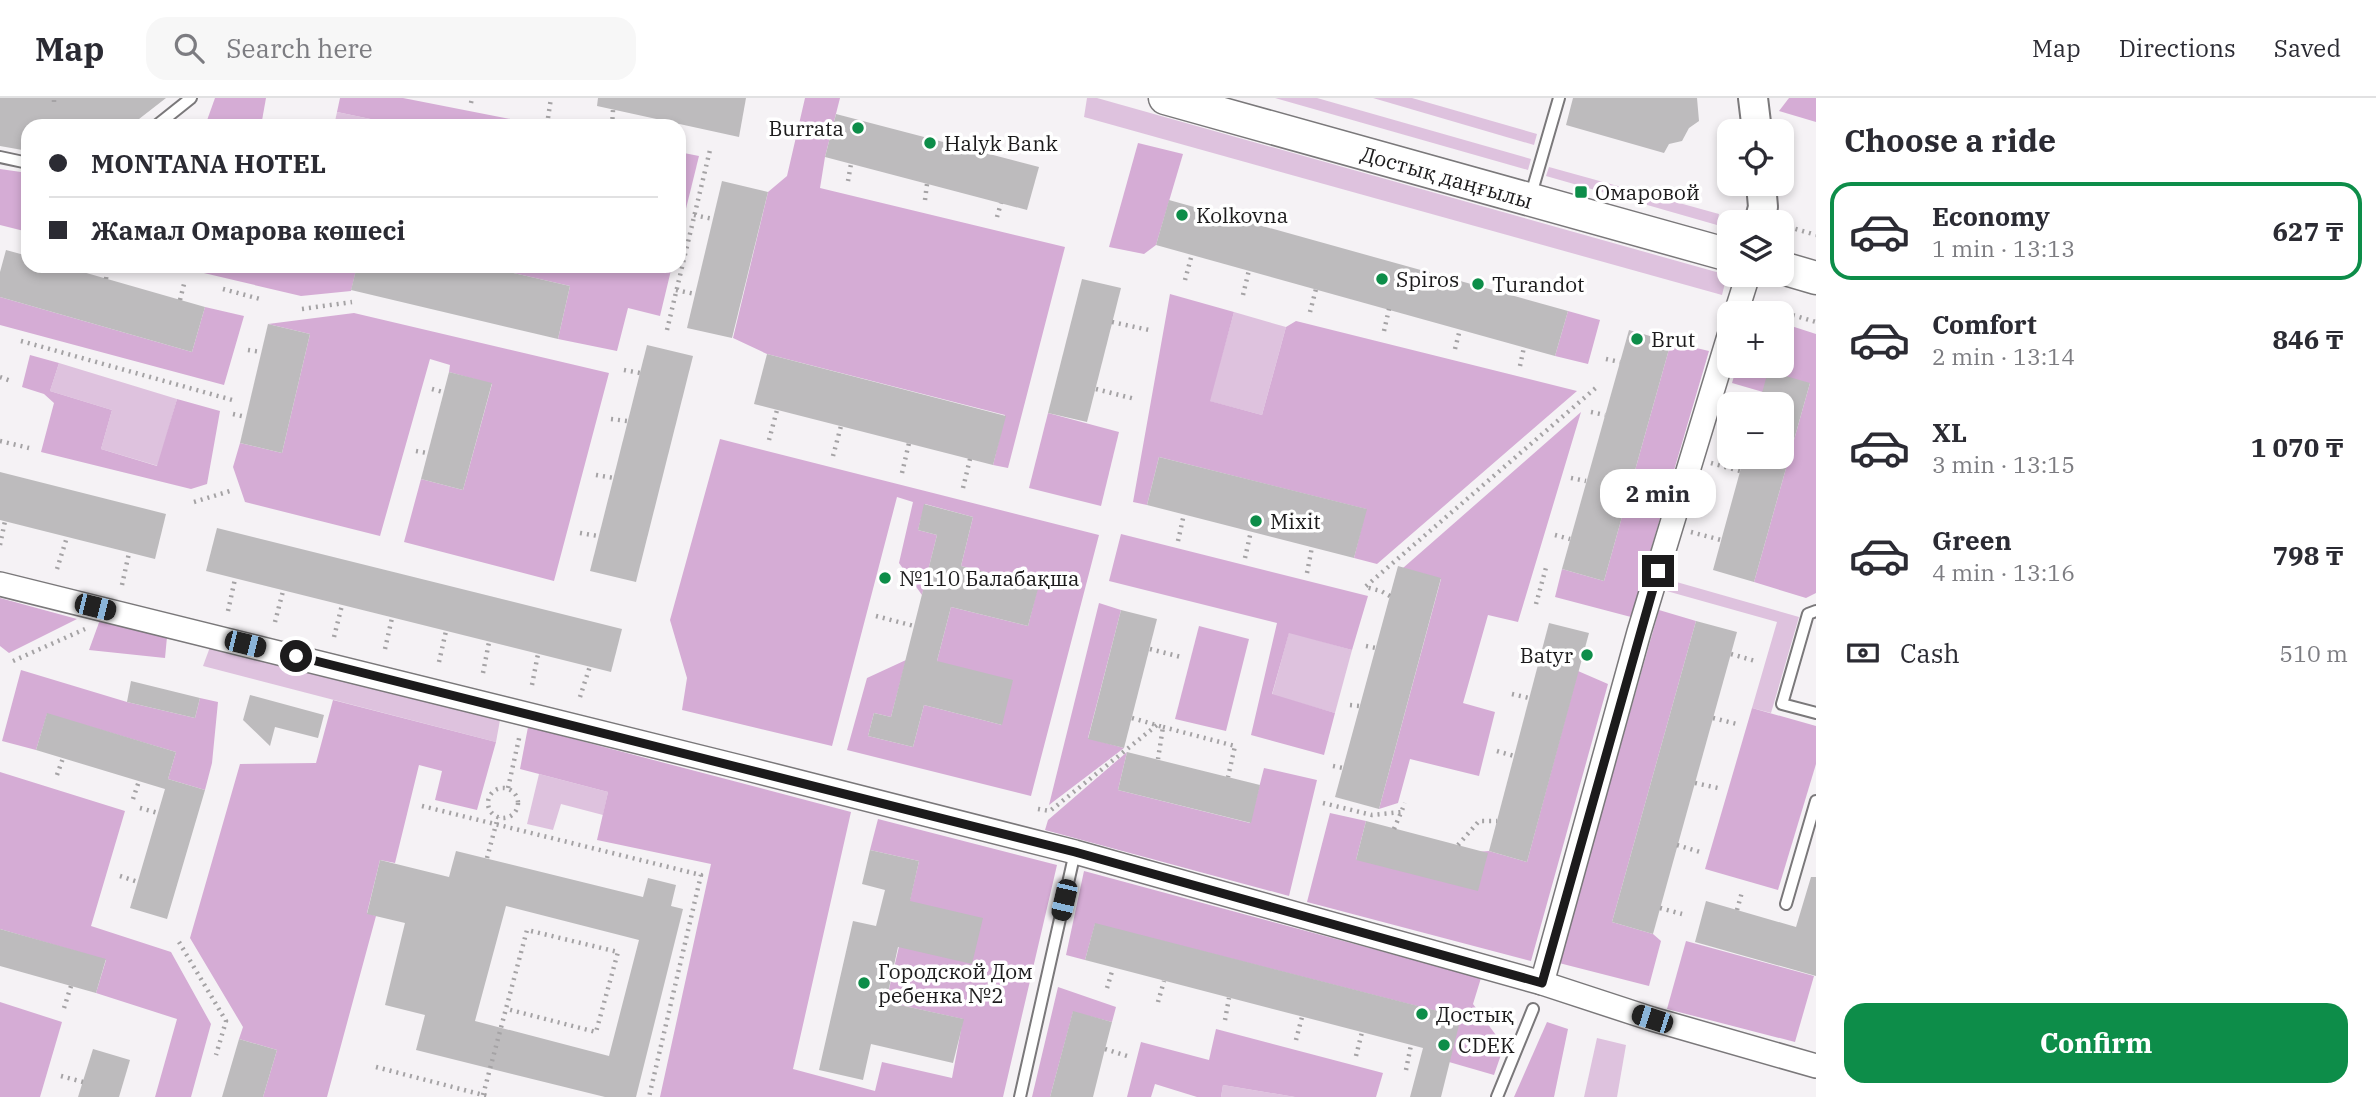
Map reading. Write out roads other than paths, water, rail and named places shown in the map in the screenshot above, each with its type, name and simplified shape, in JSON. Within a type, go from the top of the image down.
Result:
[{"type":"main road","name":"Достық даңғылы","points":[[1165,98],[1717,252]]},
{"type":"main road","points":[[1794,272],[1816,278]]},
{"type":"street","points":[[1753,98],[1756,119]]},
{"type":"street","points":[[1542,983],[1639,632],[1717,376]]},
{"type":"street","points":[[0,584],[1075,852],[1542,983],[1652,1019],[1816,1066]]},
{"type":"lane","points":[[165,119],[191,98]]},
{"type":"lane","points":[[1529,201],[1559,98]]},
{"type":"lane","points":[[0,158],[21,162]]},
{"type":"lane","points":[[1816,611],[1808,614],[1782,704],[1816,713]]},
{"type":"lane","points":[[1786,904],[1816,801]]},
{"type":"lane","points":[[1020,1097],[1075,852]]},
{"type":"lane","points":[[1497,1097],[1533,1009]]},
{"type":"place","name":"Burrata","points":[[858,128]]},
{"type":"place","name":"Halyk Bank","points":[[930,143]]},
{"type":"place","name":"Омаровой","points":[[1581,192]]},
{"type":"place","name":"Kolkovna","points":[[1182,215]]},
{"type":"place","name":"Spiros","points":[[1382,279]]},
{"type":"place","name":"Turandot","points":[[1478,284]]},
{"type":"place","name":"Brut","points":[[1637,339]]},
{"type":"place","name":"Mixit","points":[[1256,521]]},
{"type":"place","name":"№110 Балабақша","points":[[885,578]]},
{"type":"place","name":"Batyr","points":[[1587,655]]},
{"type":"place","name":"Городской Дом ребенка №2","points":[[864,983]]},
{"type":"place","name":"Достық","points":[[1422,1014]]},
{"type":"place","name":"CDEK","points":[[1444,1045]]}]
